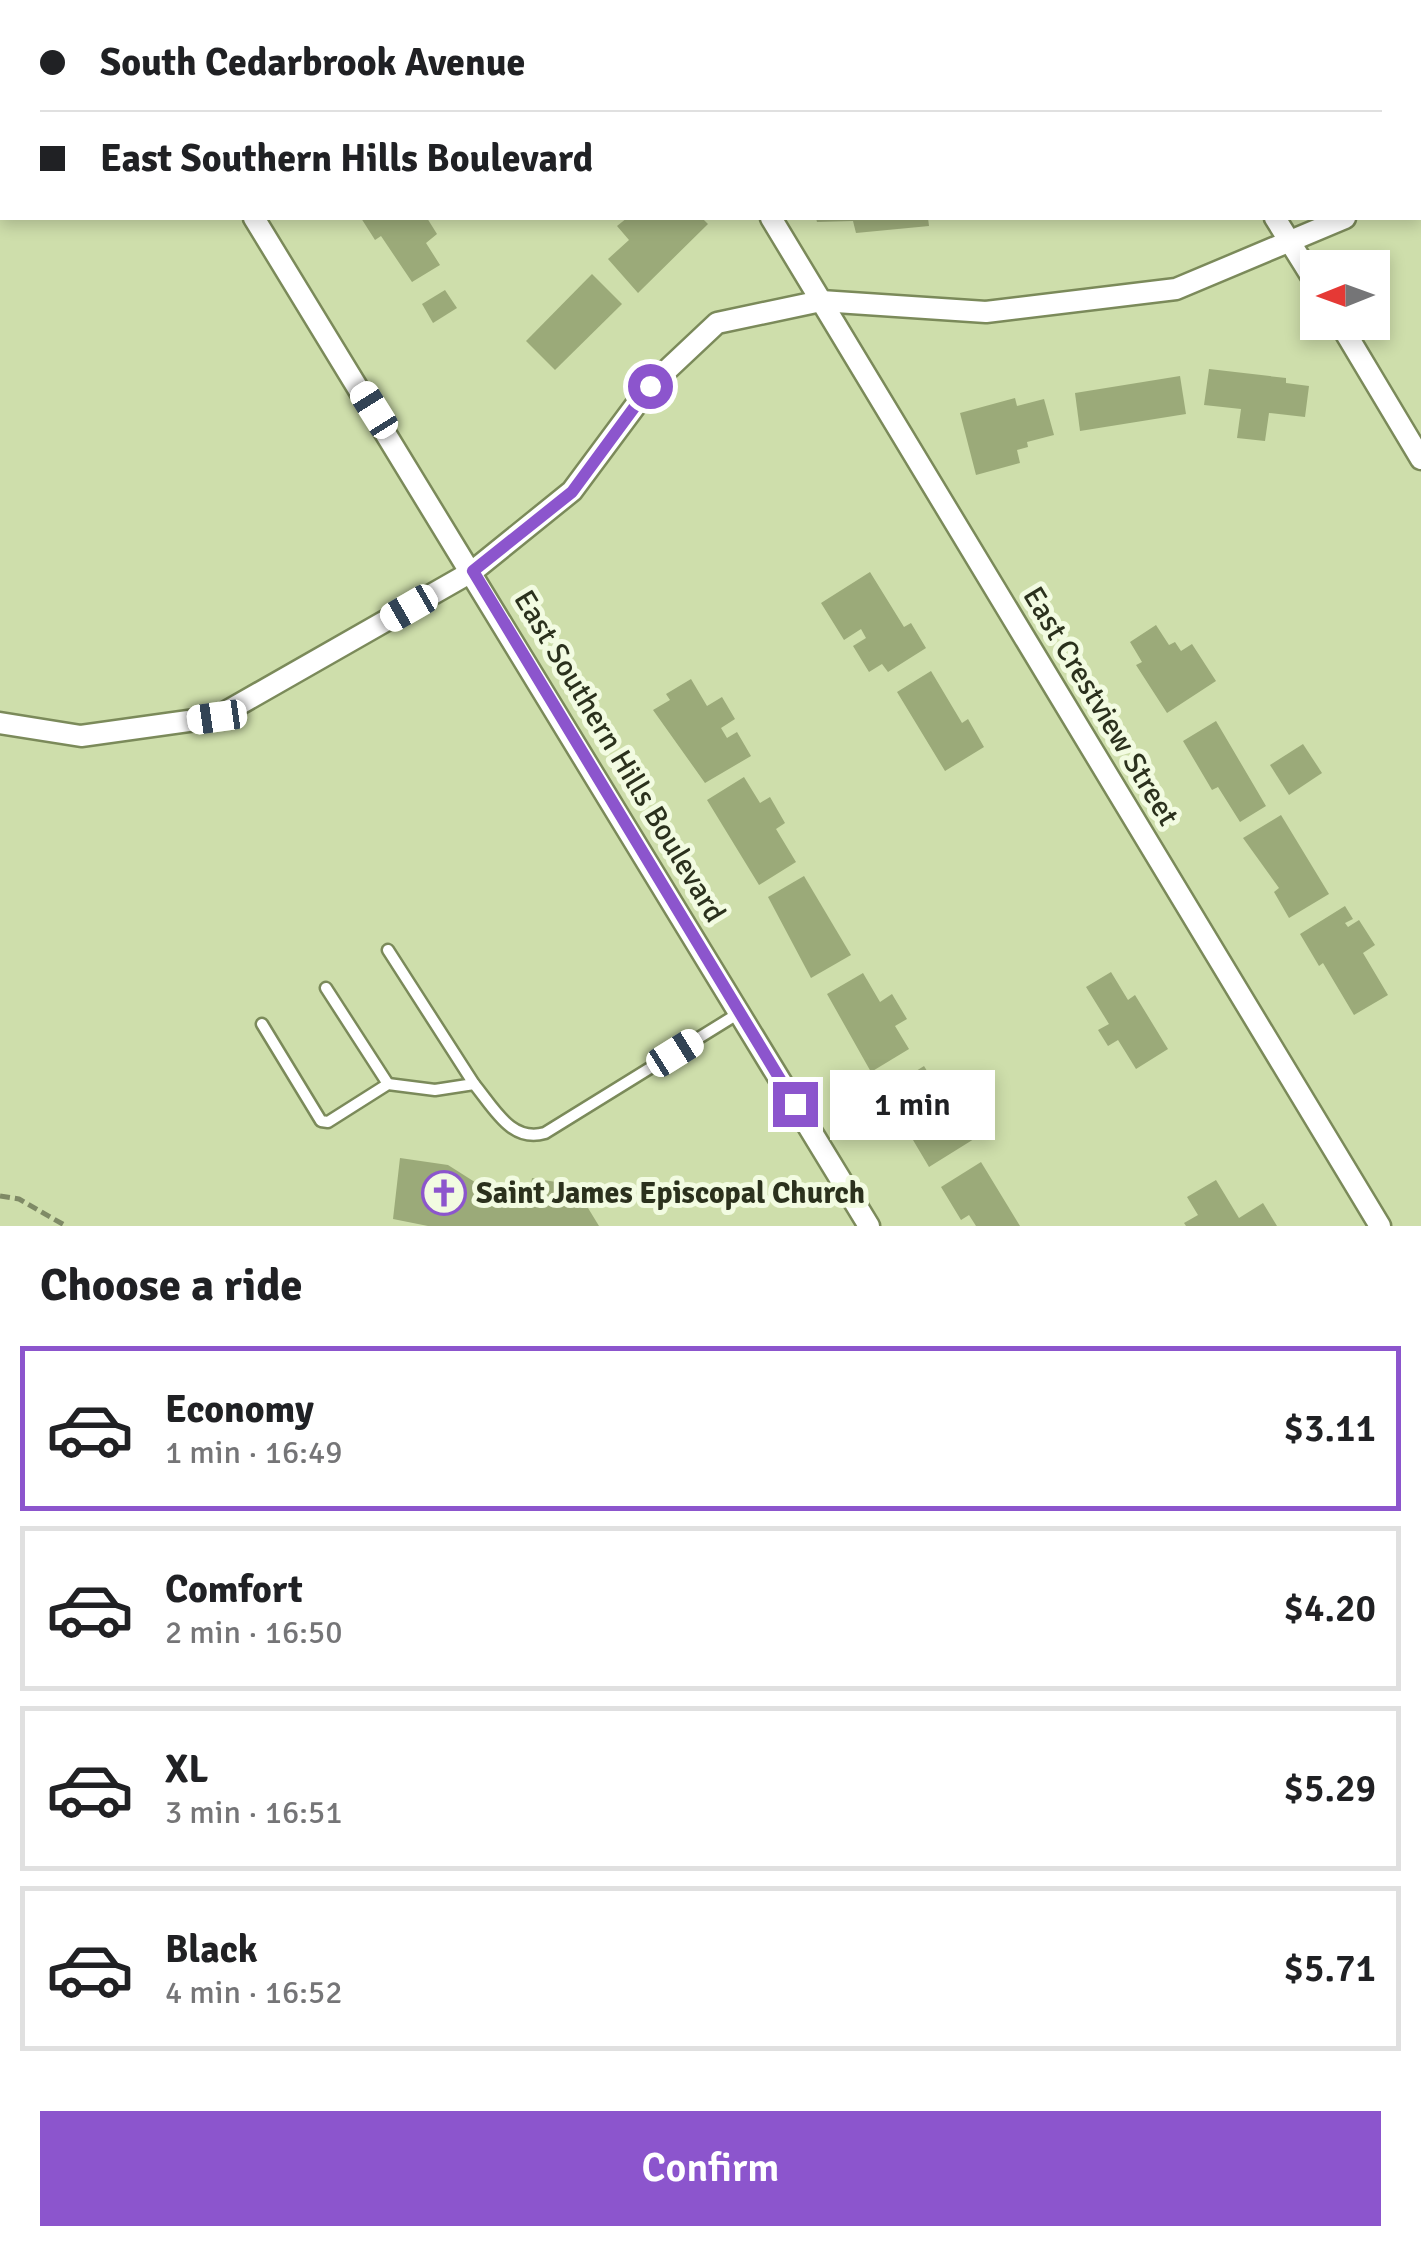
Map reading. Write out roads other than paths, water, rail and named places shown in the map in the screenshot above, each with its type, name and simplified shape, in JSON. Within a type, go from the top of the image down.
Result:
[{"type":"street","name":"East Southern Hills Boulevard","points":[[255,220],[870,1226]]},
{"type":"street","name":"East Crestview Street","points":[[771,220],[1380,1226]]},
{"type":"street","points":[[1276,220],[1300,259]]},
{"type":"street","points":[[0,723],[81,736],[217,717],[473,571],[572,492],[650,386],[717,322],[821,301],[986,312],[1176,289],[1341,220]]},
{"type":"street","points":[[1349,340],[1421,459]]},
{"type":"lane","points":[[388,950],[474,1084],[515,1132],[529,1137],[539,1135],[740,1012]]},
{"type":"lane","points":[[326,988],[388,1084]]},
{"type":"lane","points":[[262,1024],[321,1121],[328,1122],[388,1084],[435,1090],[474,1084]]},
{"type":"place","name":"Saint James Episcopal Church","points":[[444,1193]]}]
